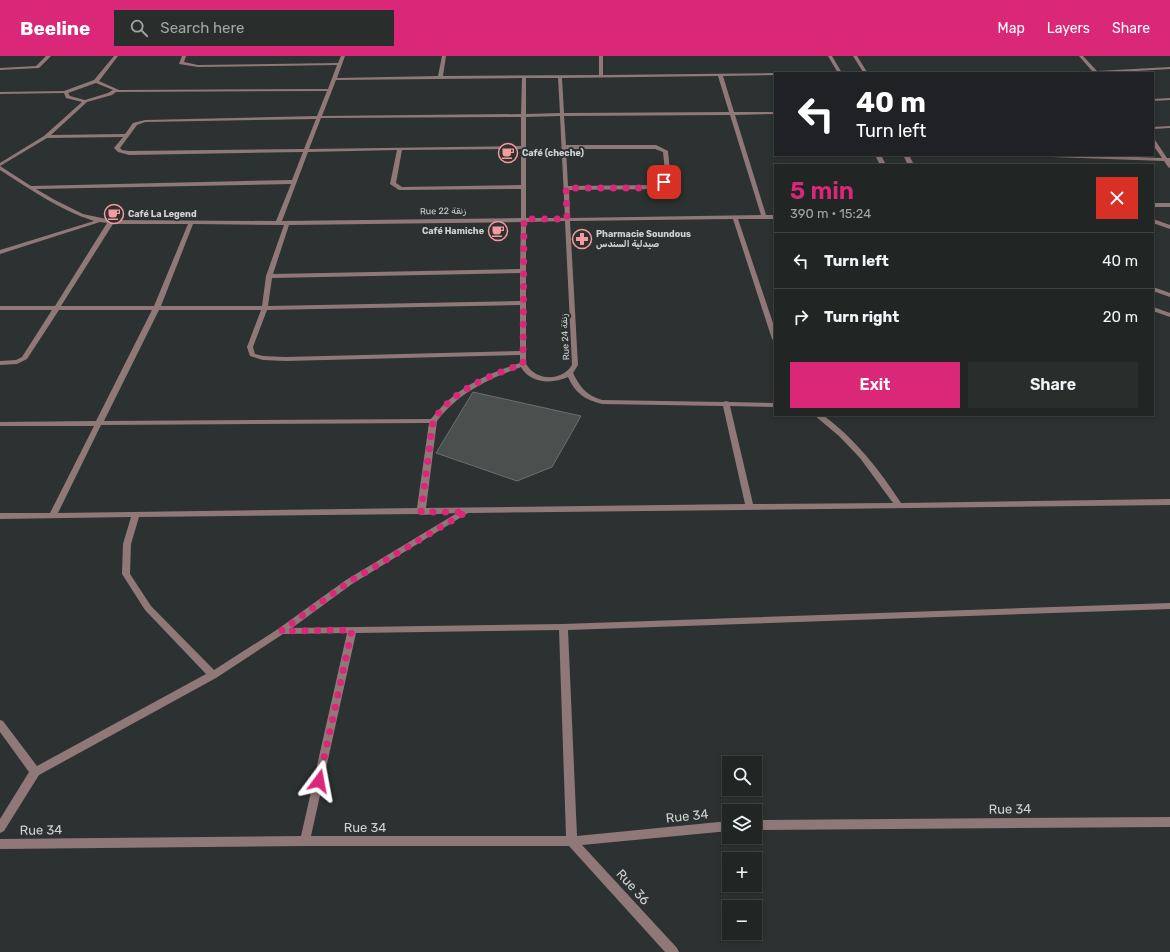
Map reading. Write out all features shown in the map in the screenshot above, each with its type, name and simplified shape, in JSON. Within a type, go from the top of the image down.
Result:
[{"type":"street","points":[[0,69],[37,67],[49,56]]},
{"type":"street","points":[[0,93],[65,92],[96,81],[116,56]]},
{"type":"street","points":[[184,56],[181,63],[198,66],[339,64]]},
{"type":"street","points":[[278,223],[320,117],[342,56]]},
{"type":"street","points":[[440,78],[444,56]]},
{"type":"street","points":[[601,56],[601,76]]},
{"type":"street","points":[[830,56],[839,72]]},
{"type":"street","points":[[856,56],[865,72]]},
{"type":"street","points":[[1081,56],[1096,72]]},
{"type":"street","points":[[1112,72],[1170,68]]},
{"type":"street","points":[[334,79],[774,74]]},
{"type":"street","points":[[720,75],[764,217]]},
{"type":"street","name":"Rue 24 زنقة","points":[[523,364],[524,370],[530,375],[551,379],[570,373],[575,365],[560,77]]},
{"type":"street","points":[[421,512],[433,421],[442,409],[472,385],[494,374],[523,364],[524,78]]},
{"type":"street","points":[[96,81],[113,87],[116,91]]},
{"type":"street","points":[[99,221],[75,214],[0,167],[46,137],[85,102],[116,91],[330,90]]},
{"type":"street","points":[[65,92],[68,97],[85,102]]},
{"type":"street","points":[[1154,100],[1170,99]]},
{"type":"street","points":[[524,147],[307,149],[129,153],[120,151],[117,148],[135,124],[145,121],[320,117],[774,113]]},
{"type":"street","points":[[1154,128],[1170,127]]},
{"type":"street","points":[[46,137],[127,135]]},
{"type":"street","points":[[1154,142],[1168,159],[1170,166]]},
{"type":"street","points":[[563,147],[656,147],[665,150],[666,175],[663,185],[660,187],[566,188]]},
{"type":"street","points":[[400,148],[393,184],[401,189],[524,187]]},
{"type":"street","points":[[1081,156],[1168,159]]},
{"type":"street","points":[[32,186],[294,182]]},
{"type":"street","points":[[1154,205],[1170,205]]},
{"type":"street","name":"Rue 22 زنقة","points":[[99,221],[287,223],[774,217]]},
{"type":"street","points":[[735,218],[774,336]]},
{"type":"street","points":[[0,252],[99,221]]},
{"type":"street","points":[[1154,221],[1170,227]]},
{"type":"street","points":[[0,363],[17,362],[25,358],[111,222]]},
{"type":"street","points":[[53,515],[157,307],[191,223]]},
{"type":"street","points":[[287,223],[269,276],[265,308],[250,347],[252,355],[263,358],[523,353]]},
{"type":"street","points":[[269,276],[523,271]]},
{"type":"street","points":[[1154,289],[1170,295]]},
{"type":"street","points":[[0,308],[265,308],[523,303]]},
{"type":"street","points":[[1154,309],[1170,315]]},
{"type":"street","points":[[570,373],[580,393],[590,399],[602,402],[774,405]]},
{"type":"street","points":[[726,403],[750,507]]},
{"type":"street","points":[[820,416],[830,423],[866,460],[881,478],[899,505]]},
{"type":"street","points":[[0,424],[433,421]]},
{"type":"street","points":[[0,516],[466,512],[1170,502]]},
{"type":"street","points":[[0,828],[35,772],[213,675],[281,631],[349,582],[466,512]]},
{"type":"street","points":[[136,515],[127,544],[126,574],[148,608],[213,675]]},
{"type":"street","points":[[281,631],[563,627],[1170,606]]},
{"type":"street","points":[[563,627],[572,842]]},
{"type":"street","points":[[305,841],[352,630]]},
{"type":"street","points":[[0,724],[35,772]]},
{"type":"street","name":"Rue 34","points":[[762,826],[1170,822]]},
{"type":"street","name":"Rue 34","points":[[0,844],[305,841],[572,842],[722,827]]},
{"type":"street","name":"Rue 36","points":[[572,842],[673,952]]},
{"type":"building","points":[[473,392],[581,416],[552,467],[517,481],[436,453]]},
{"type":"place","name":"Café (cheche)","points":[[508,153]]},
{"type":"place","name":"Café La Legend","points":[[114,214]]},
{"type":"place","name":"Café Hamiche","points":[[498,231]]},
{"type":"place","name":"Pharmacie Soundous صيدلية السندس","points":[[582,239]]},
{"type":"route","points":[[319,781],[352,630],[281,631],[349,582],[466,512],[421,512],[433,421],[442,409],[460,393],[472,385],[494,374],[523,364],[524,219],[567,219],[566,188],[651,188],[660,187],[664,182]]}]
